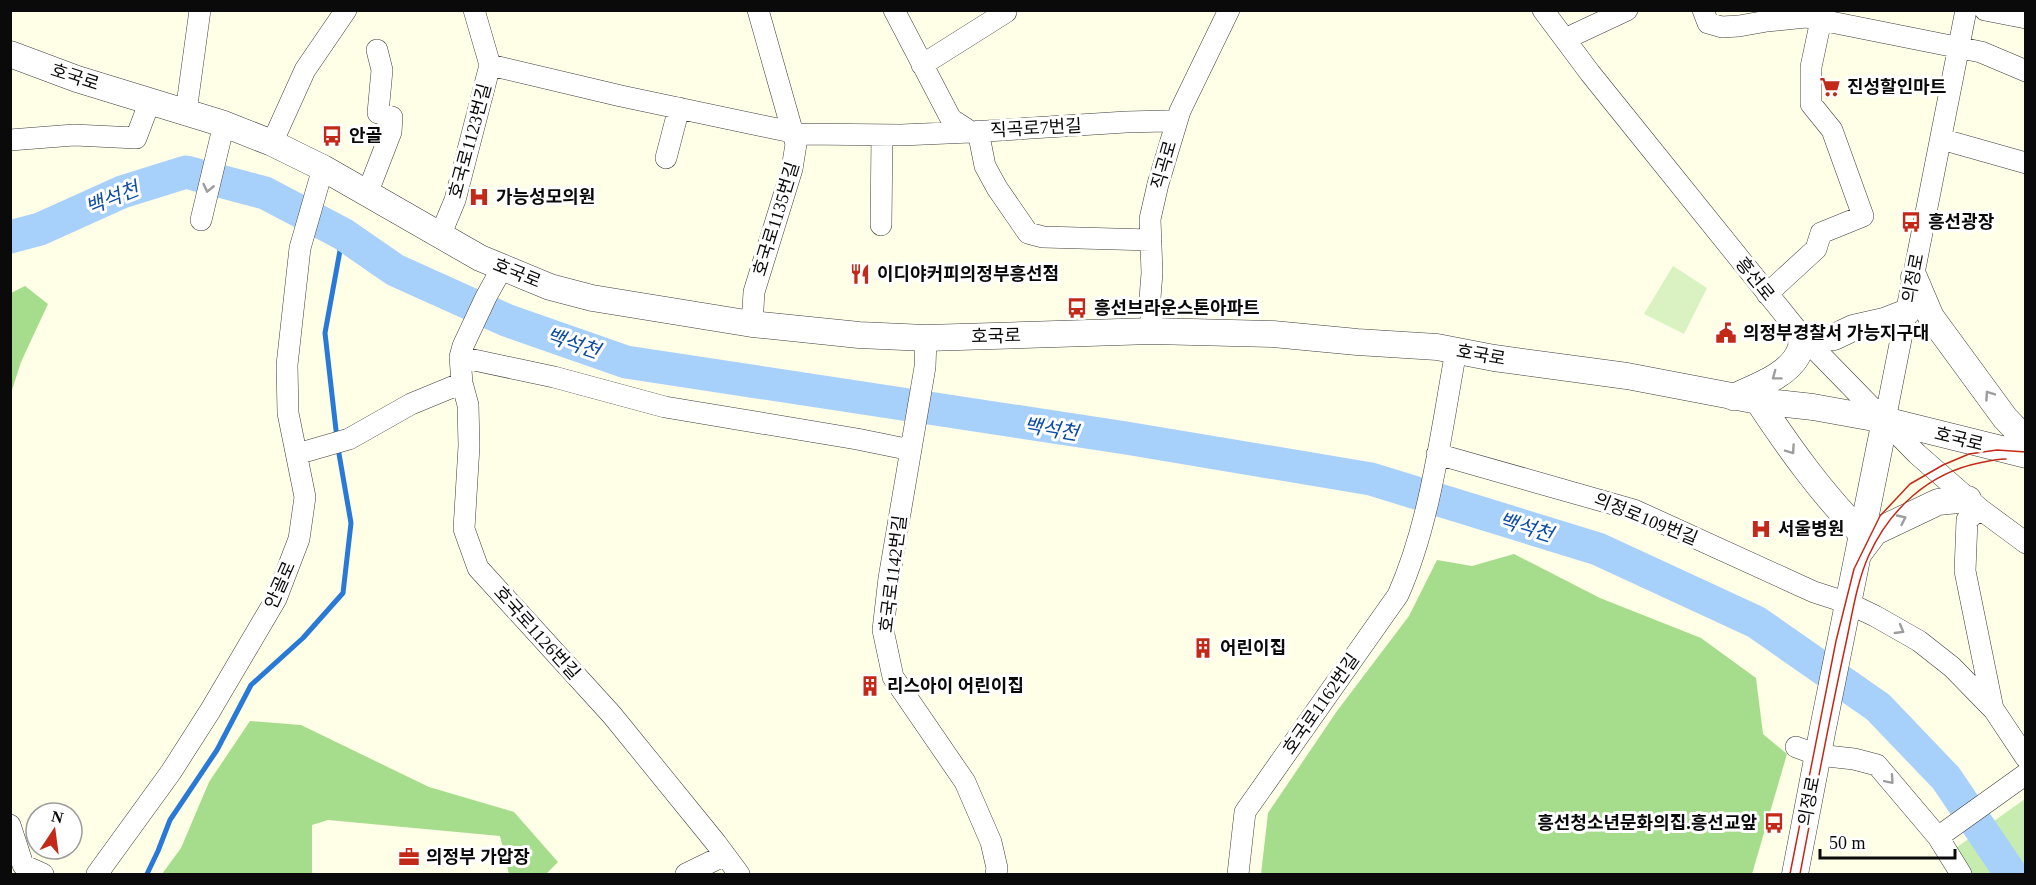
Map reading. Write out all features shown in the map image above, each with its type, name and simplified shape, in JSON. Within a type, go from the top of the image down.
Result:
[{"type":"street","points":[[186,112],[200,10]]},
{"type":"street","points":[[272,143],[305,70],[346,10]]},
{"type":"street","name":"호국로1123번길","points":[[440,236],[454,200],[490,65],[474,10]]},
{"type":"street","name":"호국로1135번길","points":[[753,324],[754,292],[795,155],[796,144],[758,10]]},
{"type":"street","name":"직곡로7번길","points":[[894,10],[951,119],[974,132],[1126,122],[1176,123]]},
{"type":"street","name":"직곡로","points":[[1152,331],[1150,219],[1176,123],[1190,87],[1229,10]]},
{"type":"street","name":"흥선로","points":[[1542,10],[1801,335],[1917,454],[1974,504],[2025,543]]},
{"type":"street","points":[[1565,39],[1627,10]]},
{"type":"street","points":[[1703,10],[1708,23],[1722,27],[1806,17],[1982,52],[2025,70]]},
{"type":"street","name":"의정로","points":[[1795,874],[1807,751],[1823,728],[1966,10]]},
{"type":"street","points":[[1985,10],[2025,18]]},
{"type":"street","points":[[922,65],[1006,12]]},
{"type":"street","points":[[1767,294],[1816,249],[1821,233],[1863,216],[1832,130],[1811,104],[1811,67],[1821,20]]},
{"type":"street","points":[[367,194],[391,132],[392,117],[378,113],[382,70],[377,50]]},
{"type":"street","name":"호국로","points":[[10,54],[77,79],[224,124],[272,143],[320,179],[367,194],[502,268],[550,287],[592,298],[753,324],[859,335],[926,338],[1152,331],[1273,334],[1357,342],[1437,346],[1494,358],[1627,376],[1731,397],[1813,407],[1886,420],[2025,455]]},
{"type":"street","points":[[490,65],[792,133],[820,136],[974,132],[985,166],[1028,233],[1043,237],[1151,240]]},
{"type":"street","points":[[10,140],[74,135],[136,138],[150,101]]},
{"type":"street","points":[[666,158],[679,108]]},
{"type":"street","points":[[201,220],[224,124]]},
{"type":"street","points":[[881,225],[882,135]]},
{"type":"street","points":[[1941,139],[2025,163]]},
{"type":"street","name":"안골로","points":[[97,874],[171,772],[210,711],[276,599],[299,539],[304,497],[288,413],[287,365],[300,248],[320,179]]},
{"type":"street","points":[[502,268],[461,351],[665,407],[911,450]]},
{"type":"street","points":[[1914,277],[1930,317],[2005,418],[2025,440]]},
{"type":"street","points":[[1731,397],[1772,380],[1788,367],[1800,350],[1801,335],[1815,339],[1834,337],[1853,328],[1884,321],[1907,312]]},
{"type":"street","name":"호국로1142번길","points":[[926,338],[925,367],[889,578],[883,630],[893,677],[965,782],[991,842],[997,868],[996,874]]},
{"type":"street","name":"호국로1126번길","points":[[461,351],[462,383],[468,405],[469,446],[464,530],[478,568],[612,715],[738,874]]},
{"type":"street","points":[[1437,453],[1456,351]]},
{"type":"street","points":[[297,454],[349,439],[411,404],[462,383]]},
{"type":"street","points":[[1758,401],[1861,545],[1875,532],[1938,502],[1974,504],[1967,520],[1965,571],[1994,710],[2025,758]]},
{"type":"street","name":"호국로1162번길","points":[[1238,874],[1245,812],[1398,596],[1412,564],[1437,453]]},
{"type":"street","name":"의정로109번길","points":[[1437,453],[1634,510],[1814,592],[1847,610],[1919,641],[1952,667],[1994,710]]},
{"type":"street","points":[[1807,751],[1877,765],[1938,837],[1960,874]]},
{"type":"street","points":[[1938,837],[2025,774]]},
{"type":"street","points":[[10,825],[23,865],[43,874]]},
{"type":"street","points":[[686,874],[725,855]]},
{"type":"green space","points":[[1673,266],[1707,288],[1684,334],[1644,314]]},
{"type":"green space","points":[[25,286],[48,304],[21,362],[11,393],[11,293]]},
{"type":"green space","points":[[1514,554],[1600,598],[1701,638],[1756,678],[1763,734],[1787,754],[1752,874],[1261,874],[1268,813],[1337,711],[1409,616],[1437,560],[1472,566]]},
{"type":"green space","points":[[250,721],[301,725],[429,787],[514,812],[558,862],[546,874],[509,874],[500,836],[328,820],[312,825],[312,874],[162,874],[181,848],[209,782]]},
{"type":"green space","points":[[2025,799],[2025,874],[1969,874],[1953,850]]},
{"type":"waterway","name":"백석천","points":[[10,237],[40,229],[122,192],[186,172],[265,193],[343,234],[395,270],[506,320],[626,362],[1126,438],[1371,479],[1598,549],[1756,622],[1878,707],[1946,778],[2011,874]]},
{"type":"waterway","points":[[337,439],[325,333],[343,234]]},
{"type":"waterway","points":[[147,874],[170,820],[217,750],[251,685],[303,638],[343,593],[351,523],[338,448]]},
{"type":"tram line","points":[[1790,874],[1836,641],[1854,569],[1880,516],[1910,484],[1943,465],[1969,454],[1997,450],[2026,452]]},
{"type":"tram line","points":[[1800,874],[1854,603],[1869,555],[1878,538],[1900,508],[1928,484],[1961,468],[2006,459]]},
{"type":"place","name":"진성할인마트","points":[[1830,87]]},
{"type":"place","name":"안골","points":[[332,136]]},
{"type":"place","name":"가능성모의원","points":[[479,197]]},
{"type":"place","name":"흥선광장","points":[[1911,222]]},
{"type":"place","name":"이디야커피의정부흥선점","points":[[860,274]]},
{"type":"place","name":"흥선브라운스톤아파트","points":[[1077,308]]},
{"type":"place","name":"의정부경찰서 가능지구대","points":[[1726,333]]},
{"type":"place","name":"서울병원","points":[[1761,529]]},
{"type":"place","name":"어린이집","points":[[1203,648]]},
{"type":"place","name":"리스아이 어린이집","points":[[870,686]]},
{"type":"place","name":"흥선청소년문화의집.흥선교앞","points":[[1774,823]]},
{"type":"place","name":"의정부 가압장","points":[[409,857]]}]
